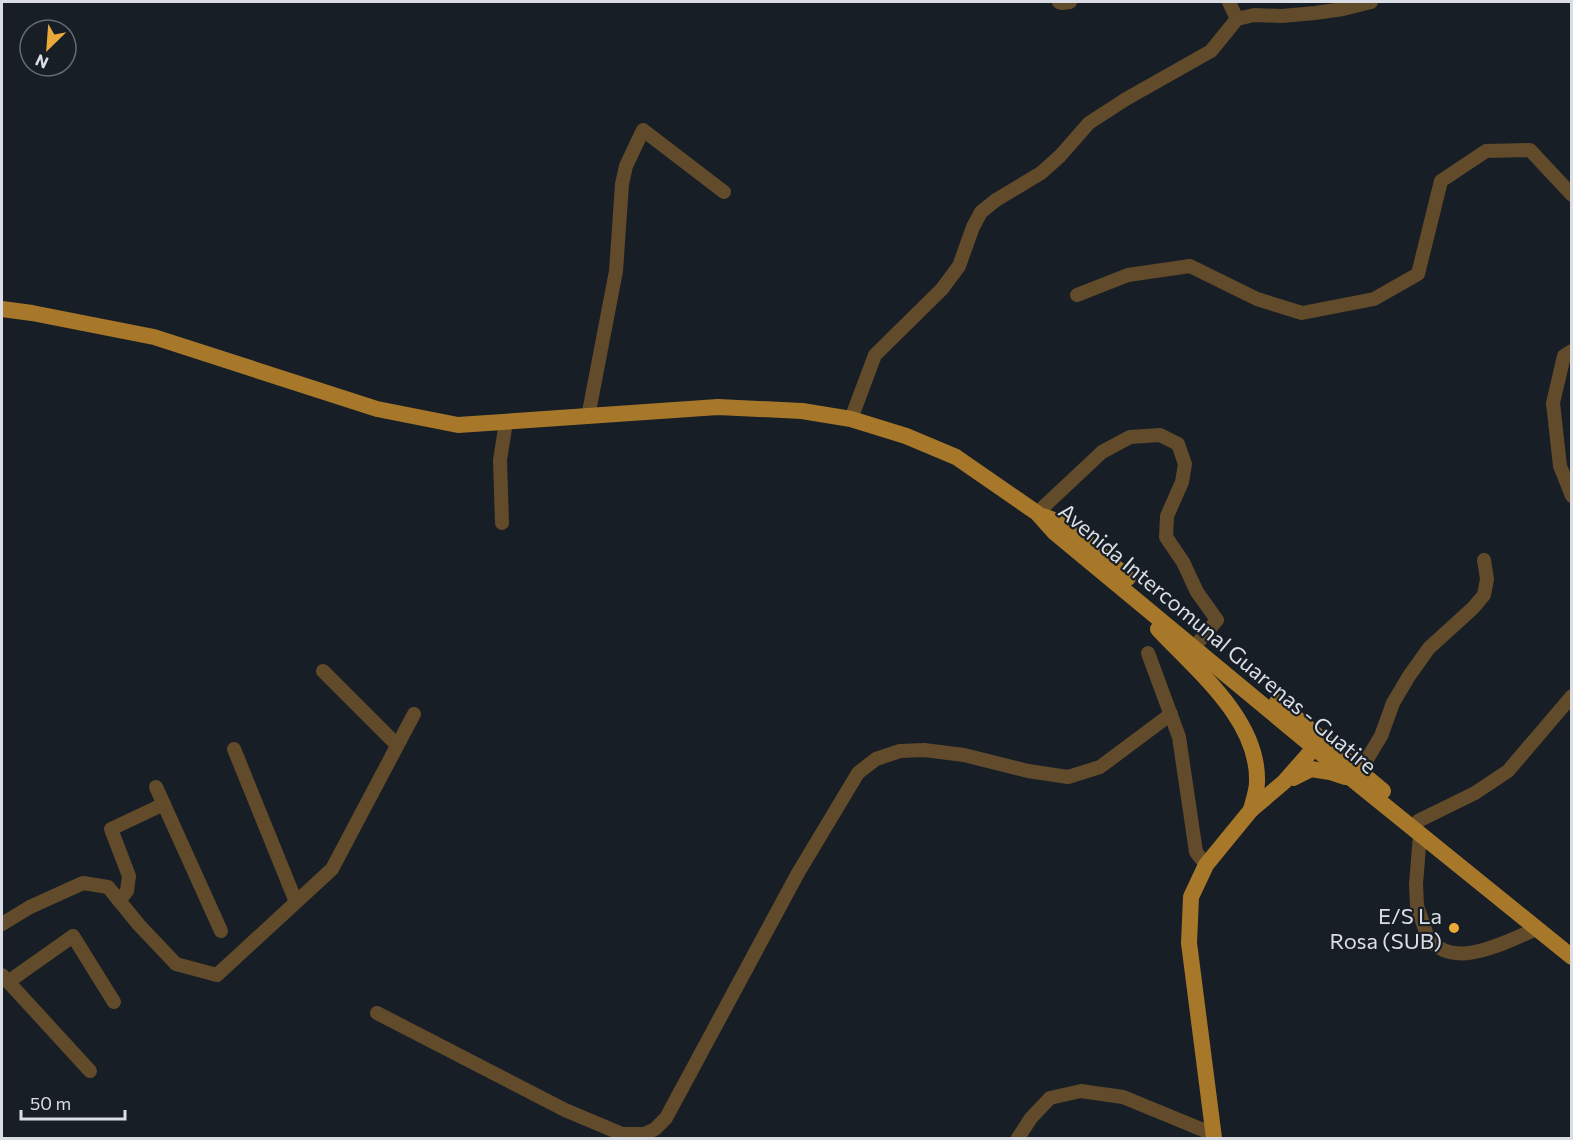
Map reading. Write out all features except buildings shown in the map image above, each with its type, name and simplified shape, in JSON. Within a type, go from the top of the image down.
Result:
[{"type":"main road","points":[[2,311],[32,313],[154,337],[378,409],[458,425],[718,407],[802,411],[851,419],[906,436],[956,457],[1036,513]]},
{"type":"main road","name":"Avenida Intercomunal Guarenas - Guatire","points":[[1036,513],[1054,532],[1108,576],[1319,743]]},
{"type":"main road","name":"Avenida Intercomunal Guarenas - Guatire","points":[[1036,513],[1067,525],[1356,775],[1572,957]]},
{"type":"main road","points":[[1108,576],[1229,705],[1252,744],[1257,783],[1251,810]]},
{"type":"main road","points":[[1214,1136],[1189,943],[1191,897],[1206,866],[1251,810],[1284,782],[1319,743]]},
{"type":"main road","points":[[1284,782],[1311,769],[1356,775]]},
{"type":"main road","name":"Avenida Intercomunal Guarenas - Guatire","points":[[1419,828],[1572,944]]},
{"type":"street","points":[[1059,2],[1070,2]]},
{"type":"street","points":[[1229,2],[1237,20]]},
{"type":"street","points":[[851,419],[875,355],[942,289],[959,266],[981,212],[996,200],[1041,173],[1060,156],[1089,123],[1210,51],[1237,20],[1254,15],[1282,16],[1324,12],[1371,2]]},
{"type":"street","points":[[588,417],[616,271],[622,184],[626,166],[643,130],[724,192]]},
{"type":"street","points":[[1077,295],[1128,274],[1190,266],[1257,299],[1302,313],[1374,299],[1418,274],[1441,181],[1486,151],[1530,150],[1572,195]]},
{"type":"street","points":[[1572,351],[1564,356],[1553,403],[1560,466],[1572,496]]},
{"type":"street","points":[[502,523],[500,460],[506,422]]},
{"type":"street","points":[[1036,513],[1102,452],[1130,437],[1160,435],[1178,444],[1185,464],[1182,482],[1167,516],[1166,537],[1183,562],[1197,592],[1217,620],[1200,640]]},
{"type":"street","points":[[1356,775],[1381,736],[1393,704],[1429,648],[1484,595],[1487,579],[1484,560]]},
{"type":"street","points":[[1148,653],[1179,737],[1196,852],[1206,866]]},
{"type":"street","points":[[323,670],[397,745]]},
{"type":"street","points":[[1537,929],[1486,950],[1467,954],[1450,954],[1431,942],[1417,906],[1419,828],[1508,771],[1572,696]]},
{"type":"street","points":[[2,924],[30,907],[83,883],[108,887],[139,925],[176,964],[217,975],[332,869],[414,714]]},
{"type":"street","points":[[377,1012],[565,1110],[622,1134],[644,1134],[655,1129],[666,1118],[798,873],[858,773],[876,759],[900,751],[924,750],[964,755],[1028,771],[1068,777],[1100,767],[1171,714]]},
{"type":"street","points":[[234,749],[296,902]]},
{"type":"street","points":[[156,787],[221,931]]},
{"type":"street","points":[[119,901],[127,891],[129,876],[111,830],[164,804]]},
{"type":"street","points":[[90,1071],[5,979],[73,936],[114,1002]]},
{"type":"street","points":[[1018,1138],[1031,1118],[1050,1098],[1081,1091],[1123,1097],[1214,1136]]},
{"type":"place","name":"E/S La Rosa (SUB)","points":[[1454,928]]}]
